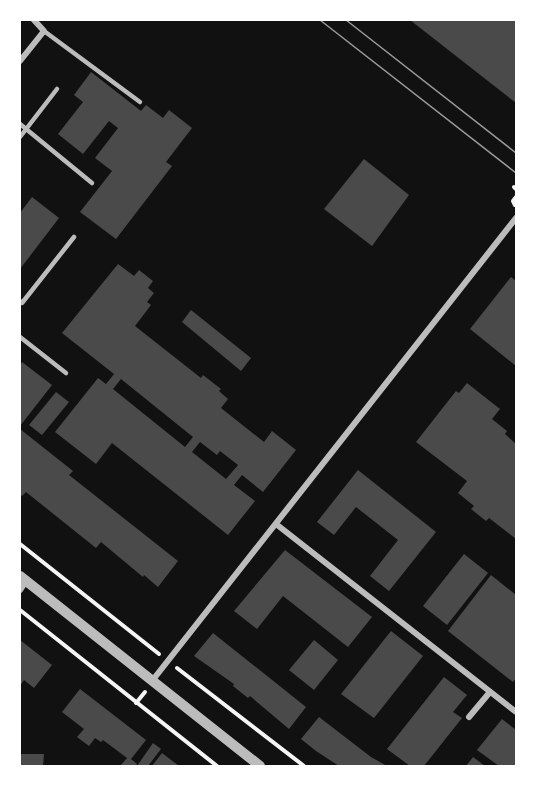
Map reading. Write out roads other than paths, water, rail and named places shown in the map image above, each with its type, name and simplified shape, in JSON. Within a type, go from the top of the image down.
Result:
[{"type":"street","points":[[20,62],[44,31],[34,20]]},
{"type":"street","points":[[152,682],[516,218]]},
{"type":"street","points":[[276,524],[516,712]]},
{"type":"street","points":[[22,582],[260,766]]},
{"type":"street","points":[[469,717],[490,692]]},
{"type":"lane","points":[[44,31],[140,102]]},
{"type":"lane","points":[[20,137],[57,89]]},
{"type":"lane","points":[[20,124],[92,183]]},
{"type":"lane","points":[[20,301],[22,303],[74,237]]},
{"type":"lane","points":[[20,337],[66,373]]},
{"type":"tram line","points":[[320,20],[516,173]]},
{"type":"tram line","points":[[346,20],[516,153]]}]
